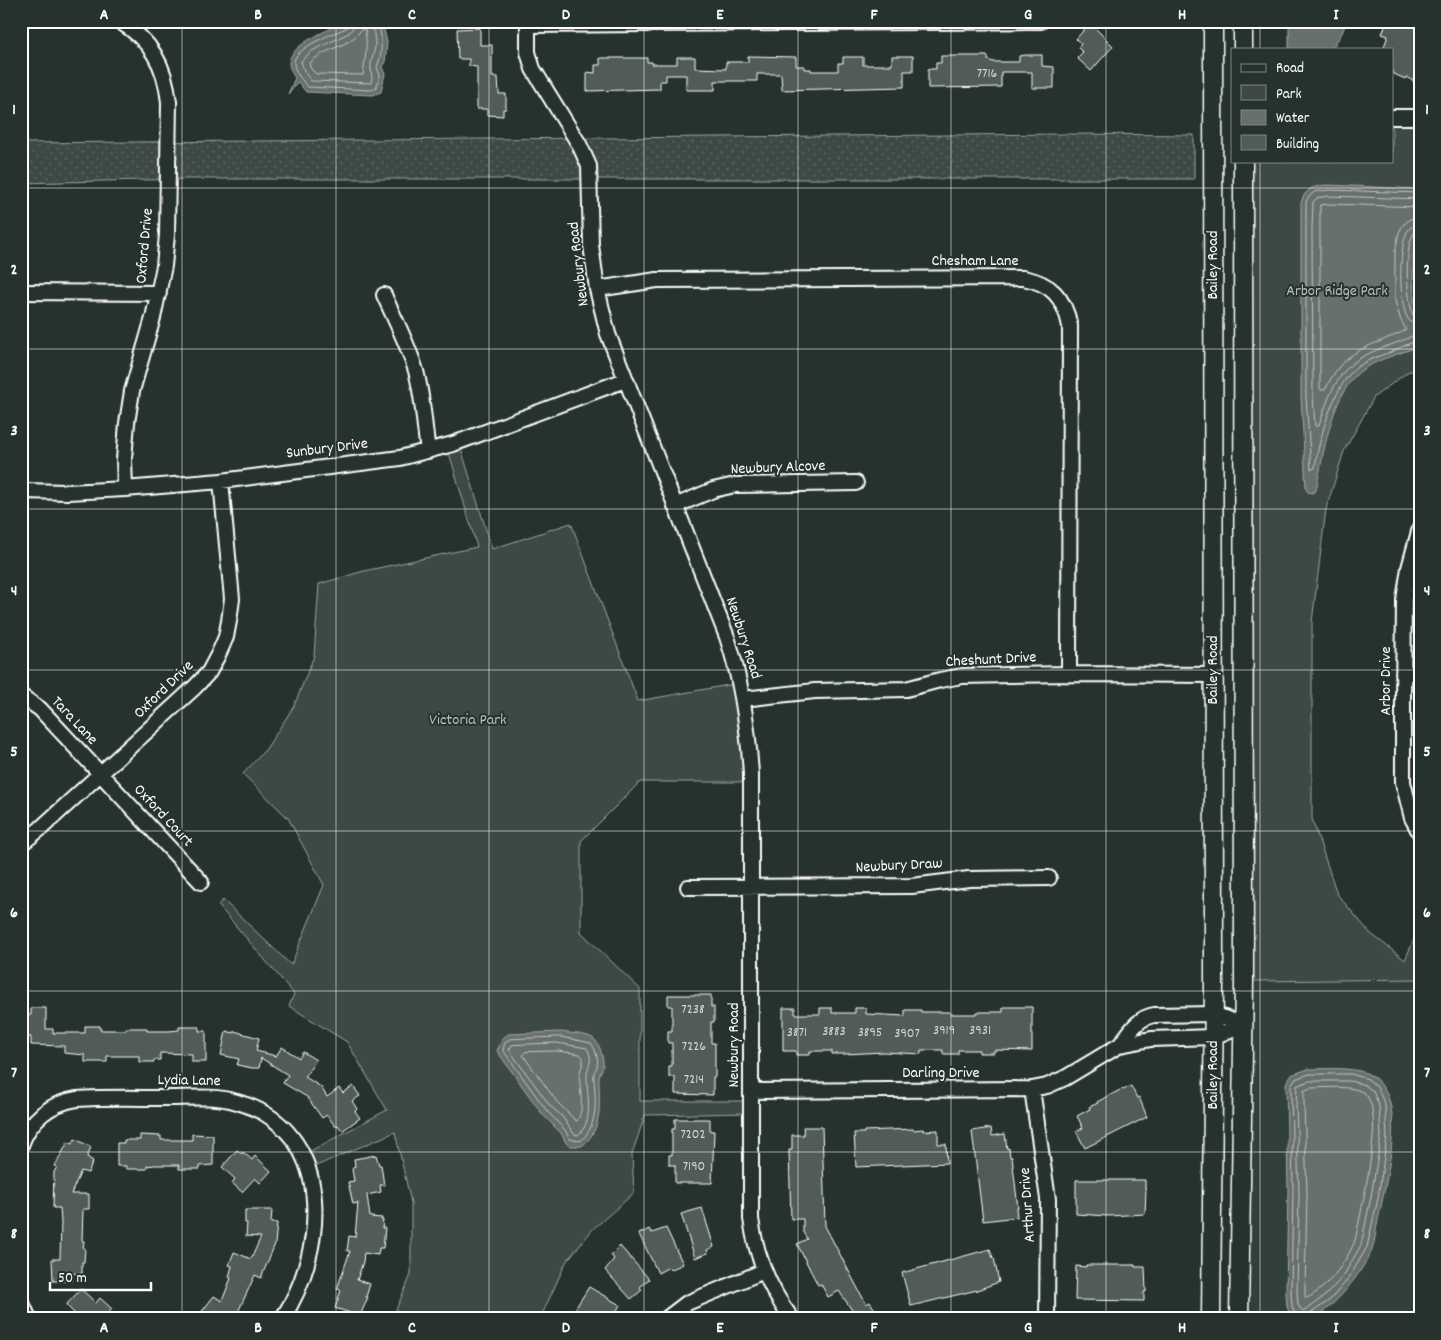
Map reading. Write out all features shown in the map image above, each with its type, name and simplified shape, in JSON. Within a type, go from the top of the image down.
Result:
[{"type":"main road","name":"Bailey Road","points":[[1211,1319],[1214,1014],[1213,21]]},
{"type":"main road","points":[[1243,21],[1243,48]]},
{"type":"main road","name":"Bailey Road","points":[[1239,1319],[1244,981],[1243,162]]},
{"type":"street","name":"Oxford Drive","points":[[119,21],[145,41],[156,56],[167,83],[169,102],[167,235],[164,266],[159,293],[132,391],[124,459],[125,489]]},
{"type":"street","name":"Newbury Road","points":[[792,1319],[772,1289],[764,1271],[756,1247],[751,1219],[751,774],[748,730],[743,699],[727,637],[608,334],[597,289],[591,244],[589,166],[579,144],[533,68],[528,52],[528,23],[1040,21]]},
{"type":"street","points":[[1394,117],[1420,117]]},
{"type":"street","name":"Chesham Lane","points":[[597,289],[657,280],[1023,278],[1038,281],[1051,289],[1067,313],[1070,326],[1069,674]]},
{"type":"street","points":[[21,292],[159,293]]},
{"type":"street","points":[[384,295],[407,345],[416,371],[428,451]]},
{"type":"street","name":"Sunbury Drive","points":[[21,491],[68,492],[221,481],[400,458],[453,444],[625,380]]},
{"type":"street","name":"Oxford Drive","points":[[21,844],[40,830],[196,687],[209,672],[226,637],[232,599],[221,481]]},
{"type":"street","name":"Newbury Alcove","points":[[675,506],[714,490],[735,486],[856,483]]},
{"type":"street","name":"Arbor Drive","points":[[1420,528],[1409,568],[1404,600],[1403,673],[1403,782],[1412,818],[1420,833]]},
{"type":"street","points":[[1403,673],[1420,672]]},
{"type":"street","name":"Cheshunt Drive","points":[[743,699],[815,691],[906,688],[962,676],[1069,674],[1213,675]]},
{"type":"street","name":"Tara Lane","points":[[21,696],[40,709],[100,774]]},
{"type":"street","name":"Oxford Court","points":[[100,774],[201,882]]},
{"type":"street","name":"Newbury Draw","points":[[688,887],[912,886],[969,879],[1049,878]]},
{"type":"street","name":"Darling Drive","points":[[1120,1045],[1136,1024],[1147,1016],[1214,1014],[1242,1025]]},
{"type":"street","name":"Darling Drive","points":[[751,1091],[1032,1089],[1047,1086],[1065,1078],[1120,1045],[1151,1039],[1213,1038],[1242,1025]]},
{"type":"street","name":"Arthur Drive","points":[[1032,1089],[1048,1199],[1047,1319]]},
{"type":"street","name":"Lydia Lane","points":[[21,1145],[28,1130],[42,1114],[60,1103],[77,1099],[218,1098],[244,1104],[267,1116],[287,1132],[297,1144],[309,1169],[314,1195],[314,1228],[308,1261],[299,1286],[282,1319]]},
{"type":"street","points":[[666,1319],[687,1303],[764,1271]]},
{"type":"street","points":[[21,1301],[29,1319]]},
{"type":"shaded area","points":[[1420,979],[1420,1319],[1239,1319],[1244,981]]},
{"type":"green space","name":"Arbor Ridge Park","points":[[1394,125],[1420,125],[1420,371],[1409,371],[1374,397],[1344,451],[1326,509],[1312,622],[1312,819],[1337,894],[1370,933],[1405,960],[1420,925],[1420,975],[1418,979],[1253,981],[1252,162],[1394,162]]},
{"type":"green space","points":[[1067,134],[1194,135],[1194,179],[185,179],[21,183],[21,143]]},
{"type":"green space","name":"Victoria Park","points":[[459,442],[492,549],[571,523],[638,701],[740,683],[751,782],[640,782],[581,841],[581,932],[640,989],[640,1101],[751,1101],[751,1113],[645,1115],[632,1154],[634,1193],[593,1229],[566,1262],[540,1319],[392,1319],[411,1275],[411,1203],[395,1132],[309,1169],[303,1155],[387,1110],[347,1042],[289,1006],[294,994],[218,905],[223,900],[291,965],[324,885],[288,818],[243,774],[266,749],[294,706],[314,656],[319,584],[364,571],[477,547],[447,446]]},
{"type":"water","points":[[348,21],[386,21],[384,29],[387,43],[385,62],[382,67],[385,74],[381,92],[373,95],[306,92],[298,82],[288,94],[295,78],[289,64],[296,50],[303,43],[322,32]]},
{"type":"water","points":[[1289,21],[1347,21],[1333,48],[1289,48]]},
{"type":"water","points":[[1328,185],[1420,189],[1420,226],[1414,254],[1413,274],[1414,299],[1420,319],[1420,344],[1417,347],[1370,365],[1357,374],[1348,384],[1335,411],[1326,442],[1316,490],[1312,493],[1306,489],[1301,396],[1301,203],[1305,194],[1311,189]]},
{"type":"water","points":[[562,1032],[584,1035],[595,1040],[603,1060],[599,1076],[599,1114],[597,1123],[589,1139],[582,1146],[571,1146],[566,1143],[561,1133],[543,1115],[497,1051],[502,1039],[508,1034]]},
{"type":"water","points":[[1308,1069],[1350,1069],[1366,1073],[1375,1078],[1381,1084],[1390,1103],[1392,1146],[1374,1243],[1368,1259],[1355,1278],[1330,1307],[1313,1318],[1299,1319],[1291,1316],[1287,1307],[1286,1293],[1288,1191],[1286,1083],[1291,1075]]},
{"type":"building","points":[[1387,21],[1420,21],[1420,85],[1406,77],[1405,79],[1394,74],[1394,48],[1383,48],[1388,36],[1382,34]]},
{"type":"building","points":[[1090,23],[1113,46],[1091,71],[1077,58],[1083,52],[1078,48],[1081,44],[1076,39]]},
{"type":"building","points":[[480,28],[480,45],[492,45],[492,77],[498,77],[499,94],[506,94],[506,109],[503,109],[503,116],[487,115],[487,109],[477,109],[477,67],[469,66],[469,59],[458,59],[457,29]]},
{"type":"building","points":[[1042,55],[1042,66],[1054,67],[1054,88],[1032,88],[1032,72],[1001,72],[1001,87],[928,88],[928,69],[936,69],[936,63],[941,63],[941,56],[988,56],[988,60],[993,62],[1019,62],[1019,56]]},
{"type":"building","points":[[748,56],[796,57],[796,66],[804,66],[804,69],[811,69],[811,71],[838,71],[838,63],[843,63],[843,57],[863,57],[863,65],[892,65],[892,56],[913,56],[913,71],[904,71],[904,87],[782,90],[781,74],[757,74],[757,81],[715,81],[715,90],[686,90],[686,75],[666,75],[666,81],[660,81],[660,89],[587,91],[587,72],[595,73],[595,65],[600,65],[600,58],[647,58],[647,62],[652,62],[652,64],[677,64],[677,57],[695,57],[695,68],[726,69],[726,62],[748,62]]},
{"type":"building","points":[[668,995],[711,995],[711,1007],[714,1007],[714,1022],[711,1022],[711,1043],[715,1043],[713,1095],[675,1094],[675,1077],[669,1077],[669,1066],[672,1066],[672,1043],[668,1043],[668,1031],[672,1031],[672,1006],[668,1006]]},
{"type":"building","points":[[1003,1007],[1032,1007],[1032,1051],[994,1050],[994,1053],[979,1053],[979,1050],[958,1050],[958,1054],[943,1054],[943,1050],[921,1050],[921,1054],[884,1052],[832,1054],[832,1051],[810,1051],[810,1055],[796,1055],[796,1051],[783,1051],[783,1008],[795,1008],[795,1014],[820,1014],[820,1008],[832,1008],[832,1013],[855,1013],[855,1008],[866,1008],[866,1014],[905,1016],[905,1010],[976,1014],[976,1012],[1003,1012]]},
{"type":"building","points":[[31,1008],[46,1008],[46,1029],[53,1029],[53,1033],[85,1033],[85,1026],[100,1026],[100,1030],[147,1028],[147,1031],[169,1031],[179,1030],[179,1027],[199,1027],[199,1031],[206,1031],[206,1062],[192,1062],[192,1054],[160,1053],[160,1060],[154,1060],[154,1062],[139,1062],[139,1056],[107,1056],[107,1062],[85,1062],[85,1055],[64,1053],[64,1046],[31,1045],[31,1037],[21,1037],[21,1015],[31,1015]]},
{"type":"building","points":[[226,1031],[234,1033],[234,1031],[259,1038],[256,1051],[276,1056],[282,1047],[299,1058],[303,1052],[316,1060],[305,1077],[321,1087],[327,1097],[339,1088],[343,1093],[353,1086],[360,1096],[352,1101],[357,1109],[355,1111],[360,1118],[342,1131],[338,1125],[335,1126],[327,1115],[322,1118],[307,1097],[283,1083],[288,1075],[261,1058],[259,1068],[252,1068],[237,1065],[239,1059],[221,1055]]},
{"type":"building","points":[[1131,1086],[1137,1098],[1139,1097],[1147,1117],[1085,1148],[1076,1131],[1083,1128],[1077,1116],[1090,1109],[1089,1107],[1097,1102]]},
{"type":"building","points":[[675,1119],[710,1119],[710,1131],[714,1131],[712,1183],[675,1183],[675,1165],[669,1165],[669,1155],[672,1155],[672,1129],[675,1129]]},
{"type":"building","points":[[803,1127],[822,1127],[825,1226],[866,1304],[870,1302],[881,1319],[858,1319],[839,1291],[828,1297],[821,1284],[818,1285],[797,1244],[807,1239],[803,1232],[803,1219],[791,1219],[789,1150],[792,1150],[792,1135],[804,1135]]},
{"type":"building","points":[[991,1128],[992,1136],[1005,1134],[1007,1149],[1009,1148],[1010,1157],[1012,1157],[1018,1208],[1016,1208],[1017,1217],[983,1221],[972,1131]]},
{"type":"building","points":[[923,1129],[923,1131],[938,1130],[938,1144],[946,1144],[947,1163],[856,1167],[854,1133]]},
{"type":"building","points":[[192,1134],[213,1135],[213,1165],[200,1166],[200,1169],[179,1169],[179,1165],[154,1165],[147,1166],[147,1169],[126,1169],[126,1166],[117,1166],[117,1143],[124,1143],[124,1140],[140,1140],[140,1135],[161,1136],[161,1140],[192,1140]]},
{"type":"building","points":[[75,1139],[91,1147],[87,1157],[93,1161],[88,1173],[81,1171],[71,1194],[89,1194],[89,1209],[83,1209],[82,1241],[84,1241],[83,1248],[85,1248],[84,1262],[82,1262],[82,1274],[64,1273],[72,1281],[53,1281],[52,1259],[60,1259],[61,1223],[60,1208],[53,1208],[54,1172],[57,1167],[55,1166],[68,1142],[72,1144]]},
{"type":"building","points":[[237,1150],[242,1154],[243,1152],[252,1160],[255,1156],[271,1171],[260,1183],[255,1178],[242,1192],[232,1183],[235,1179],[222,1167]]},
{"type":"building","points":[[376,1155],[379,1165],[381,1165],[384,1185],[380,1185],[381,1192],[367,1195],[370,1217],[382,1218],[382,1228],[385,1228],[383,1248],[379,1248],[378,1255],[364,1253],[357,1280],[370,1284],[366,1297],[368,1297],[360,1316],[335,1308],[341,1290],[337,1289],[350,1251],[347,1251],[349,1236],[355,1237],[358,1203],[353,1204],[348,1182],[354,1181],[352,1169],[355,1166],[354,1159]]},
{"type":"building","points":[[1076,1180],[1145,1180],[1145,1214],[1108,1216],[1076,1214]]},
{"type":"building","points":[[702,1208],[714,1247],[707,1250],[708,1253],[695,1258],[681,1214]]},
{"type":"building","points":[[245,1210],[272,1210],[271,1223],[277,1223],[275,1244],[261,1278],[255,1275],[238,1312],[247,1319],[196,1319],[214,1296],[222,1301],[231,1278],[229,1277],[232,1266],[229,1265],[234,1252],[251,1259],[261,1237],[246,1236]]},
{"type":"building","points":[[666,1228],[683,1264],[670,1270],[669,1267],[658,1273],[639,1234],[649,1229],[652,1233]]},
{"type":"building","points":[[620,1246],[649,1279],[640,1287],[642,1290],[631,1299],[605,1270],[614,1259],[611,1255]]},
{"type":"building","points":[[990,1249],[999,1282],[977,1290],[911,1306],[902,1273]]},
{"type":"building","points":[[1086,1265],[1135,1265],[1135,1267],[1145,1267],[1146,1292],[1144,1292],[1144,1301],[1075,1300],[1076,1266],[1086,1267]]},
{"type":"building","points":[[589,1287],[620,1305],[612,1319],[591,1319],[575,1309]]},
{"type":"building","points":[[81,1289],[96,1303],[100,1298],[112,1309],[103,1319],[80,1319],[66,1305]]}]
